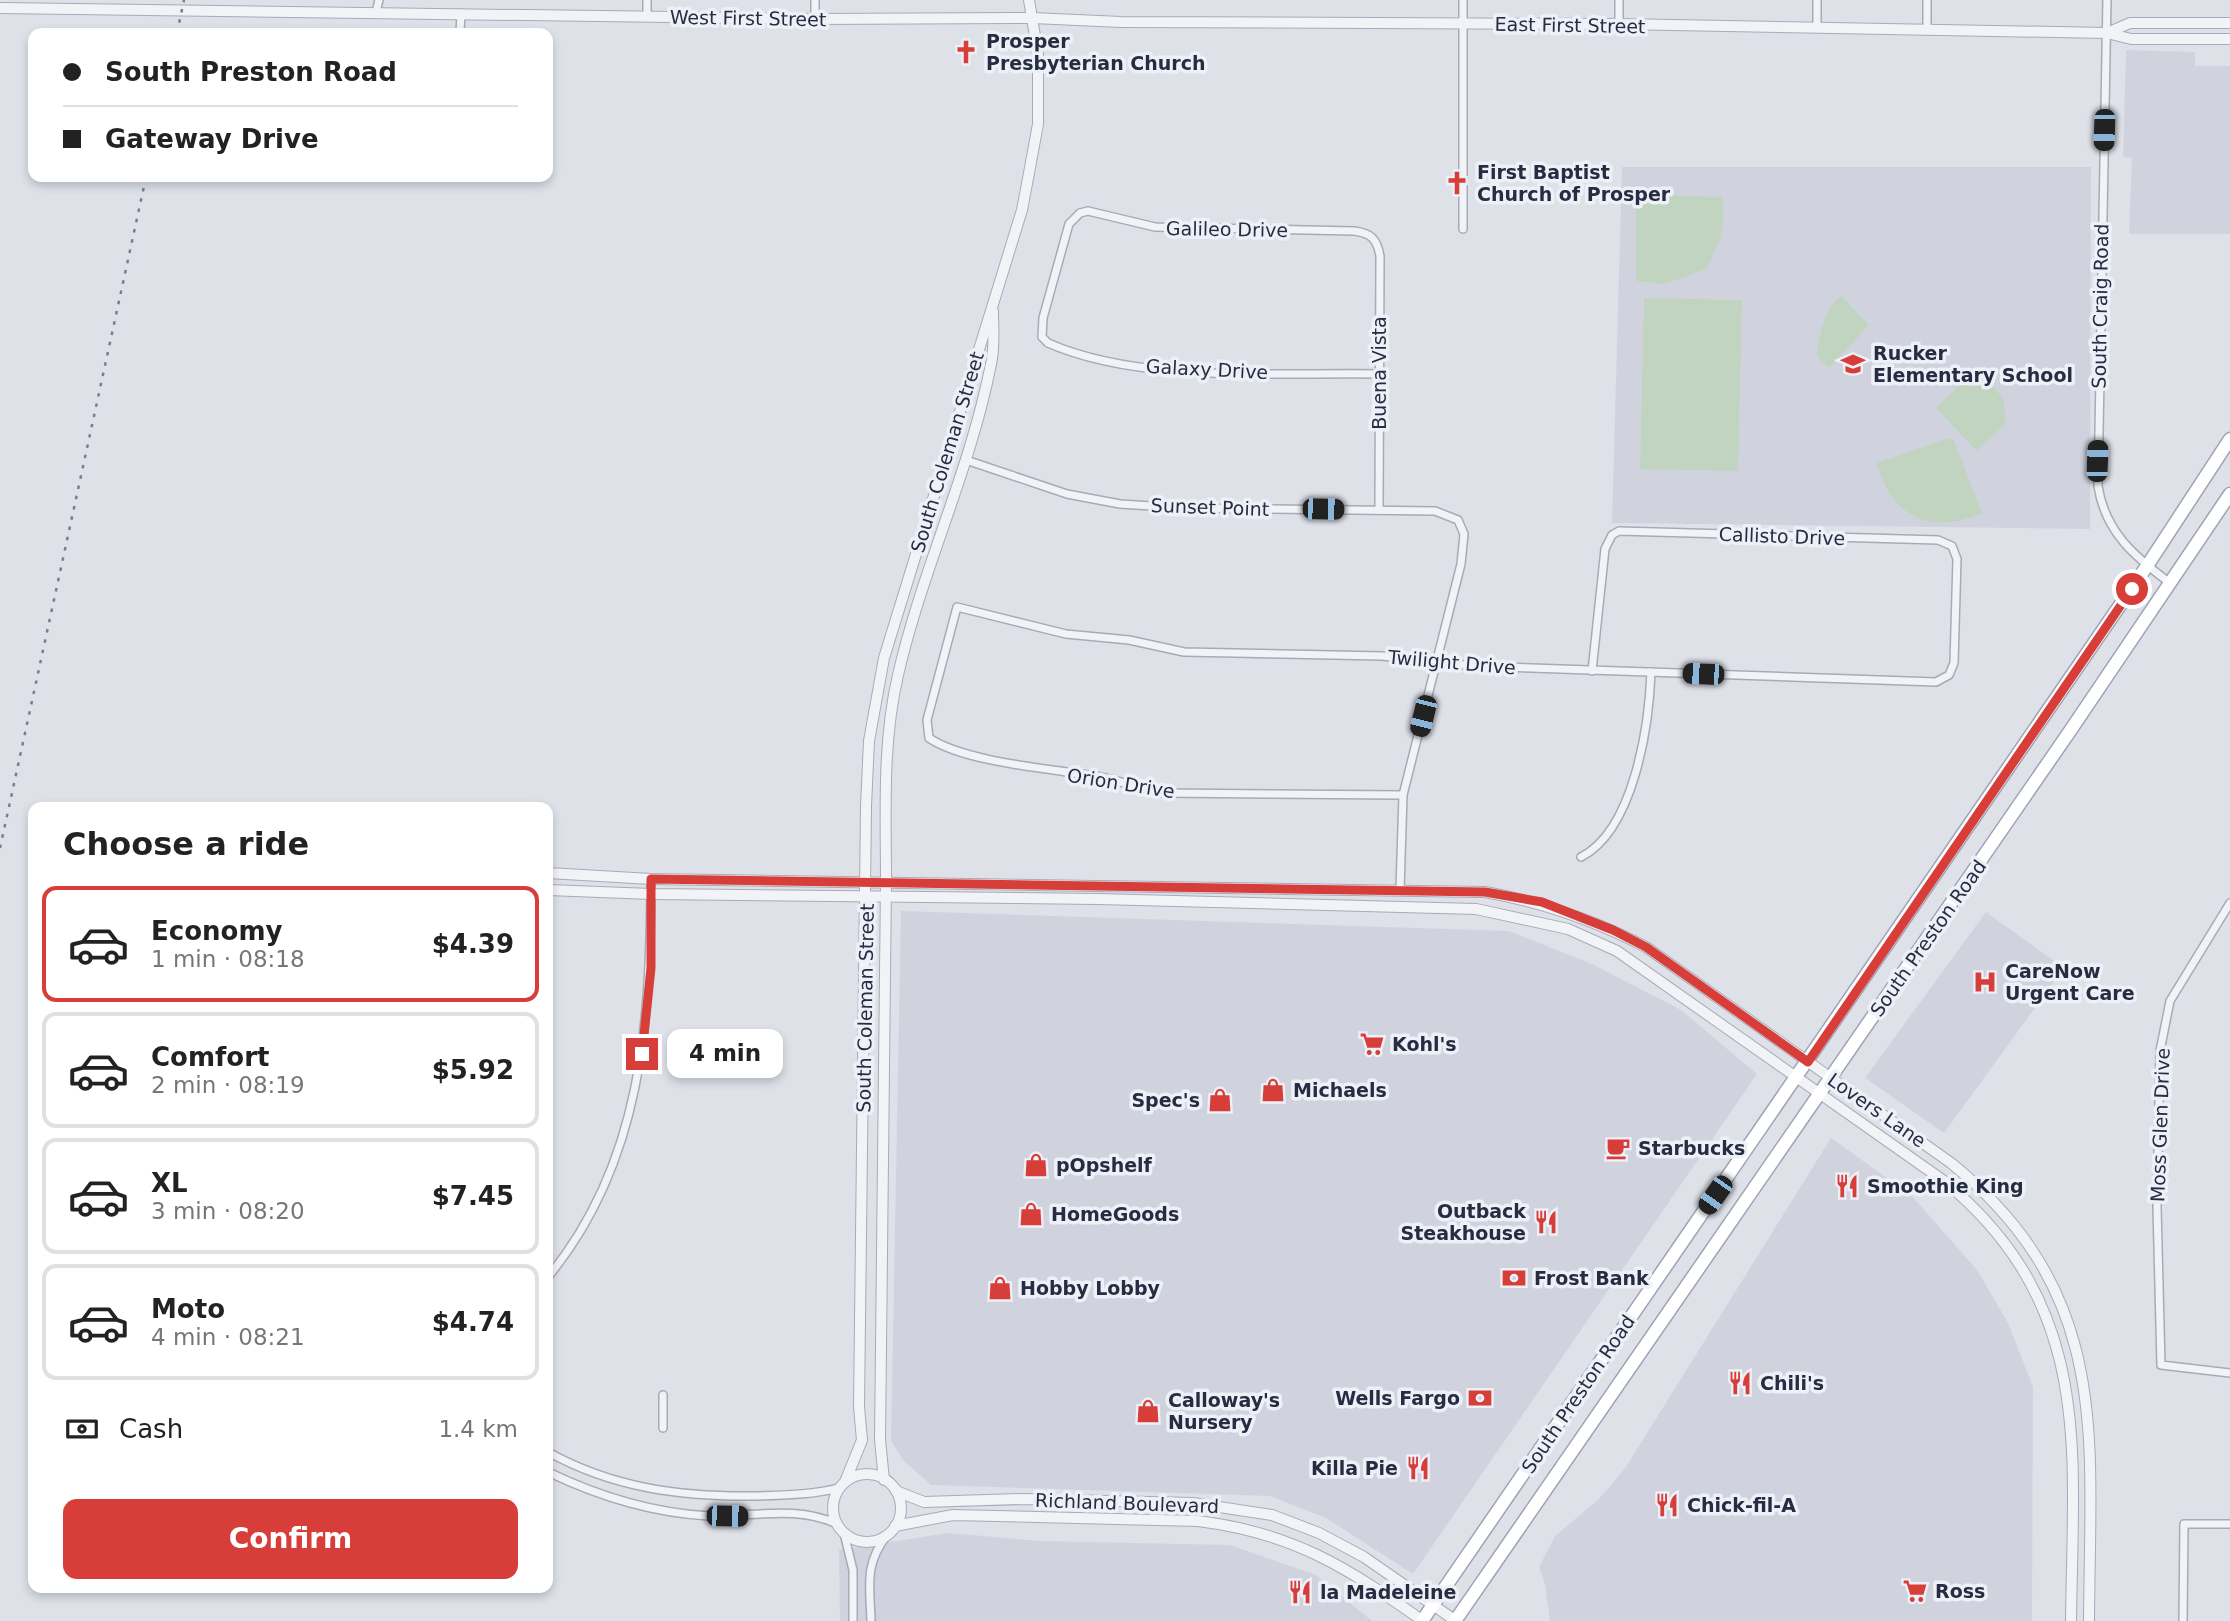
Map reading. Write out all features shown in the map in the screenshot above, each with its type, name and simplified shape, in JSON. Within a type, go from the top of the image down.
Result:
[{"type":"main road","name":"South Preston Road","points":[[1422,1621],[1808,1062],[2147,566],[2230,439]]},
{"type":"main road","name":"South Preston Road","points":[[1455,1621],[2171,584],[2230,494]]},
{"type":"street","points":[[376,12],[379,0]]},
{"type":"street","points":[[647,0],[647,17]]},
{"type":"street","points":[[815,0],[815,19]]},
{"type":"street","name":"South Coleman Street","points":[[842,1485],[862,1440],[860,1358],[869,741],[884,658],[1022,210],[1038,124],[1038,54],[1029,0]]},
{"type":"street","points":[[1462,0],[1463,229]]},
{"type":"street","points":[[1619,0],[1619,24]]},
{"type":"street","points":[[1817,0],[1817,28]]},
{"type":"street","points":[[1927,0],[1927,28]]},
{"type":"street","name":"South Craig Road","points":[[2107,0],[2097,475],[2103,506],[2111,526],[2126,547],[2171,584]]},
{"type":"street","name":"West First Street","points":[[0,8],[815,19],[1033,18]]},
{"type":"street","points":[[460,28],[461,13]]},
{"type":"street","name":"East First Street","points":[[1033,18],[1121,22],[1927,28],[2107,33],[2131,39],[2230,39]]},
{"type":"street","name":"East First Street","points":[[2107,33],[2130,23],[2230,23]]},
{"type":"street","name":"Galileo Drive","points":[[1042,337],[1043,318],[1069,224],[1080,213],[1088,211],[1155,227],[1354,231],[1367,232],[1374,238]]},
{"type":"street","name":"Buena Vista","points":[[1374,238],[1380,256],[1379,510]]},
{"type":"street","name":"South Coleman Street","points":[[884,1480],[880,1440],[880,1359],[885,775],[891,708],[898,673],[966,460],[992,362],[994,297]]},
{"type":"street","name":"Galaxy Drive","points":[[1042,337],[1048,343],[1083,355],[1156,369],[1379,374]]},
{"type":"street","points":[[947,453],[966,460]]},
{"type":"street","name":"Sunset Point","points":[[966,460],[1067,494],[1120,504],[1183,508],[1435,511],[1458,520],[1464,534],[1461,564],[1436,662]]},
{"type":"street","name":"Callisto Drive","points":[[1592,671],[1605,549],[1612,535],[1627,531],[1938,540],[1952,546],[1958,559],[1954,663],[1950,675]]},
{"type":"street","name":"Twilight Drive","points":[[929,738],[927,720],[957,607],[1066,634],[1129,640],[1184,652],[1382,656],[1436,662],[1592,671],[1936,682],[1950,675]]},
{"type":"street","points":[[1399,908],[1403,796],[1436,662]]},
{"type":"street","points":[[1581,857],[1593,850],[1606,834],[1632,787],[1649,716],[1651,672]]},
{"type":"street","name":"Orion Drive","points":[[929,738],[945,747],[1013,764],[1101,777],[1137,789],[1163,793],[1403,796]]},
{"type":"street","name":"Lovers Lane","points":[[553,873],[651,879],[1485,892],[1542,902],[1613,930],[1646,947],[1925,1143],[1986,1193],[2021,1235],[2061,1304],[2080,1360],[2090,1419],[2089,1621]]},
{"type":"street","points":[[553,1272],[569,1251],[606,1182],[634,1094],[650,991],[651,879]]},
{"type":"street","points":[[1098,886],[1098,899]]},
{"type":"street","name":"Lovers Lane","points":[[553,890],[651,894],[1098,899],[1476,909],[1568,929],[1617,951],[1962,1196],[2005,1244],[2036,1295],[2054,1337],[2069,1396],[2073,1450],[2071,1621]]},
{"type":"street","name":"Moss Glen Drive","points":[[2230,902],[2227,913],[2171,1001],[2160,1051],[2157,1207],[2161,1365],[2230,1373]]},
{"type":"street","points":[[863,1115],[884,1115]]},
{"type":"street","points":[[863,1129],[883,1130]]},
{"type":"street","points":[[860,1358],[880,1359]]},
{"type":"street","points":[[860,1373],[880,1373]]},
{"type":"street","points":[[663,1395],[663,1428]]},
{"type":"street","points":[[553,1454],[628,1484],[674,1494],[806,1495],[842,1485],[867,1474],[884,1480],[896,1491],[901,1509],[895,1526],[876,1550],[869,1567],[871,1621]]},
{"type":"street","points":[[553,1474],[593,1493],[675,1513],[745,1516],[803,1512],[837,1524]]},
{"type":"street","points":[[842,1485],[833,1502],[837,1524],[844,1534],[853,1570],[853,1621]]},
{"type":"street","name":"Richland Boulevard","points":[[896,1491],[924,1502],[1058,1500],[1193,1503],[1272,1515],[1344,1546],[1455,1621]]},
{"type":"street","points":[[1058,1500],[1058,1519]]},
{"type":"street","name":"Richland Boulevard","points":[[895,1526],[946,1516],[1198,1521],[1265,1534],[1330,1559],[1422,1621]]},
{"type":"street","points":[[2183,1621],[2184,1524],[2230,1524]]},
{"type":"street","points":[[844,1534],[865,1542],[887,1535]]},
{"type":"shaded area","points":[[2126,50],[2195,52],[2195,66],[2230,66],[2230,234],[2129,234],[2132,158],[2123,157]]},
{"type":"shaded area","name":"Rucker Elementary School","points":[[1622,167],[2091,167],[2090,529],[1612,523]]},
{"type":"shaded area","points":[[901,911],[1509,931],[1594,965],[1681,1010],[1757,1074],[1413,1574],[1326,1518],[1270,1496],[931,1485],[904,1461],[891,1441]]},
{"type":"shaded area","points":[[1986,912],[2064,968],[1944,1133],[1865,1078]]},
{"type":"shaded area","points":[[1831,1138],[1912,1196],[1977,1270],[2008,1323],[2033,1387],[2032,1621],[1550,1621],[1545,1584],[1539,1567],[1555,1536],[1599,1499],[1626,1467]]},
{"type":"shaded area","points":[[948,1533],[1040,1541],[1230,1545],[1316,1575],[1372,1621],[840,1621],[839,1550]]},
{"type":"green space","points":[[1643,195],[1722,197],[1721,234],[1706,269],[1665,284],[1636,281],[1636,202]]},
{"type":"green space","points":[[1841,296],[1869,325],[1829,368],[1817,356],[1819,340],[1827,315]]},
{"type":"green space","points":[[1644,298],[1742,300],[1738,471],[1640,469]]},
{"type":"green space","points":[[1976,369],[2003,398],[2006,423],[1977,451],[1936,408]]},
{"type":"green space","points":[[1949,438],[1954,441],[1982,513],[1963,520],[1930,522],[1903,509],[1892,497],[1877,463]]},
{"type":"railway","points":[[178,28],[184,0]]},
{"type":"railway","points":[[0,848],[145,182]]},
{"type":"place","name":"Prosper Presbyterian Church","points":[[966,52]]},
{"type":"place","name":"First Baptist Church of Prosper","points":[[1457,183]]},
{"type":"place","name":"Rucker Elementary School","points":[[1853,364]]},
{"type":"place","name":"CareNow Urgent Care","points":[[1985,982]]},
{"type":"place","name":"Kohl's","points":[[1372,1044]]},
{"type":"place","name":"Michaels","points":[[1273,1090]]},
{"type":"place","name":"Spec's","points":[[1220,1100]]},
{"type":"place","name":"Starbucks","points":[[1618,1148]]},
{"type":"place","name":"pOpshelf","points":[[1036,1165]]},
{"type":"place","name":"Smoothie King","points":[[1847,1186]]},
{"type":"place","name":"HomeGoods","points":[[1031,1214]]},
{"type":"place","name":"Outback Steakhouse","points":[[1546,1222]]},
{"type":"place","name":"Frost Bank","points":[[1514,1278]]},
{"type":"place","name":"Hobby Lobby","points":[[1000,1288]]},
{"type":"place","name":"Chili's","points":[[1740,1383]]},
{"type":"place","name":"Wells Fargo","points":[[1480,1398]]},
{"type":"place","name":"Calloway's Nursery","points":[[1148,1411]]},
{"type":"place","name":"Killa Pie","points":[[1418,1468]]},
{"type":"place","name":"Chick-fil-A","points":[[1667,1505]]},
{"type":"place","name":"Ross","points":[[1915,1591]]},
{"type":"place","name":"la Madeleine","points":[[1300,1592]]},
{"type":"route","points":[[642,1054],[650,991],[651,879],[1485,892],[1542,902],[1613,930],[1646,947],[1808,1062],[2132,589]]}]
